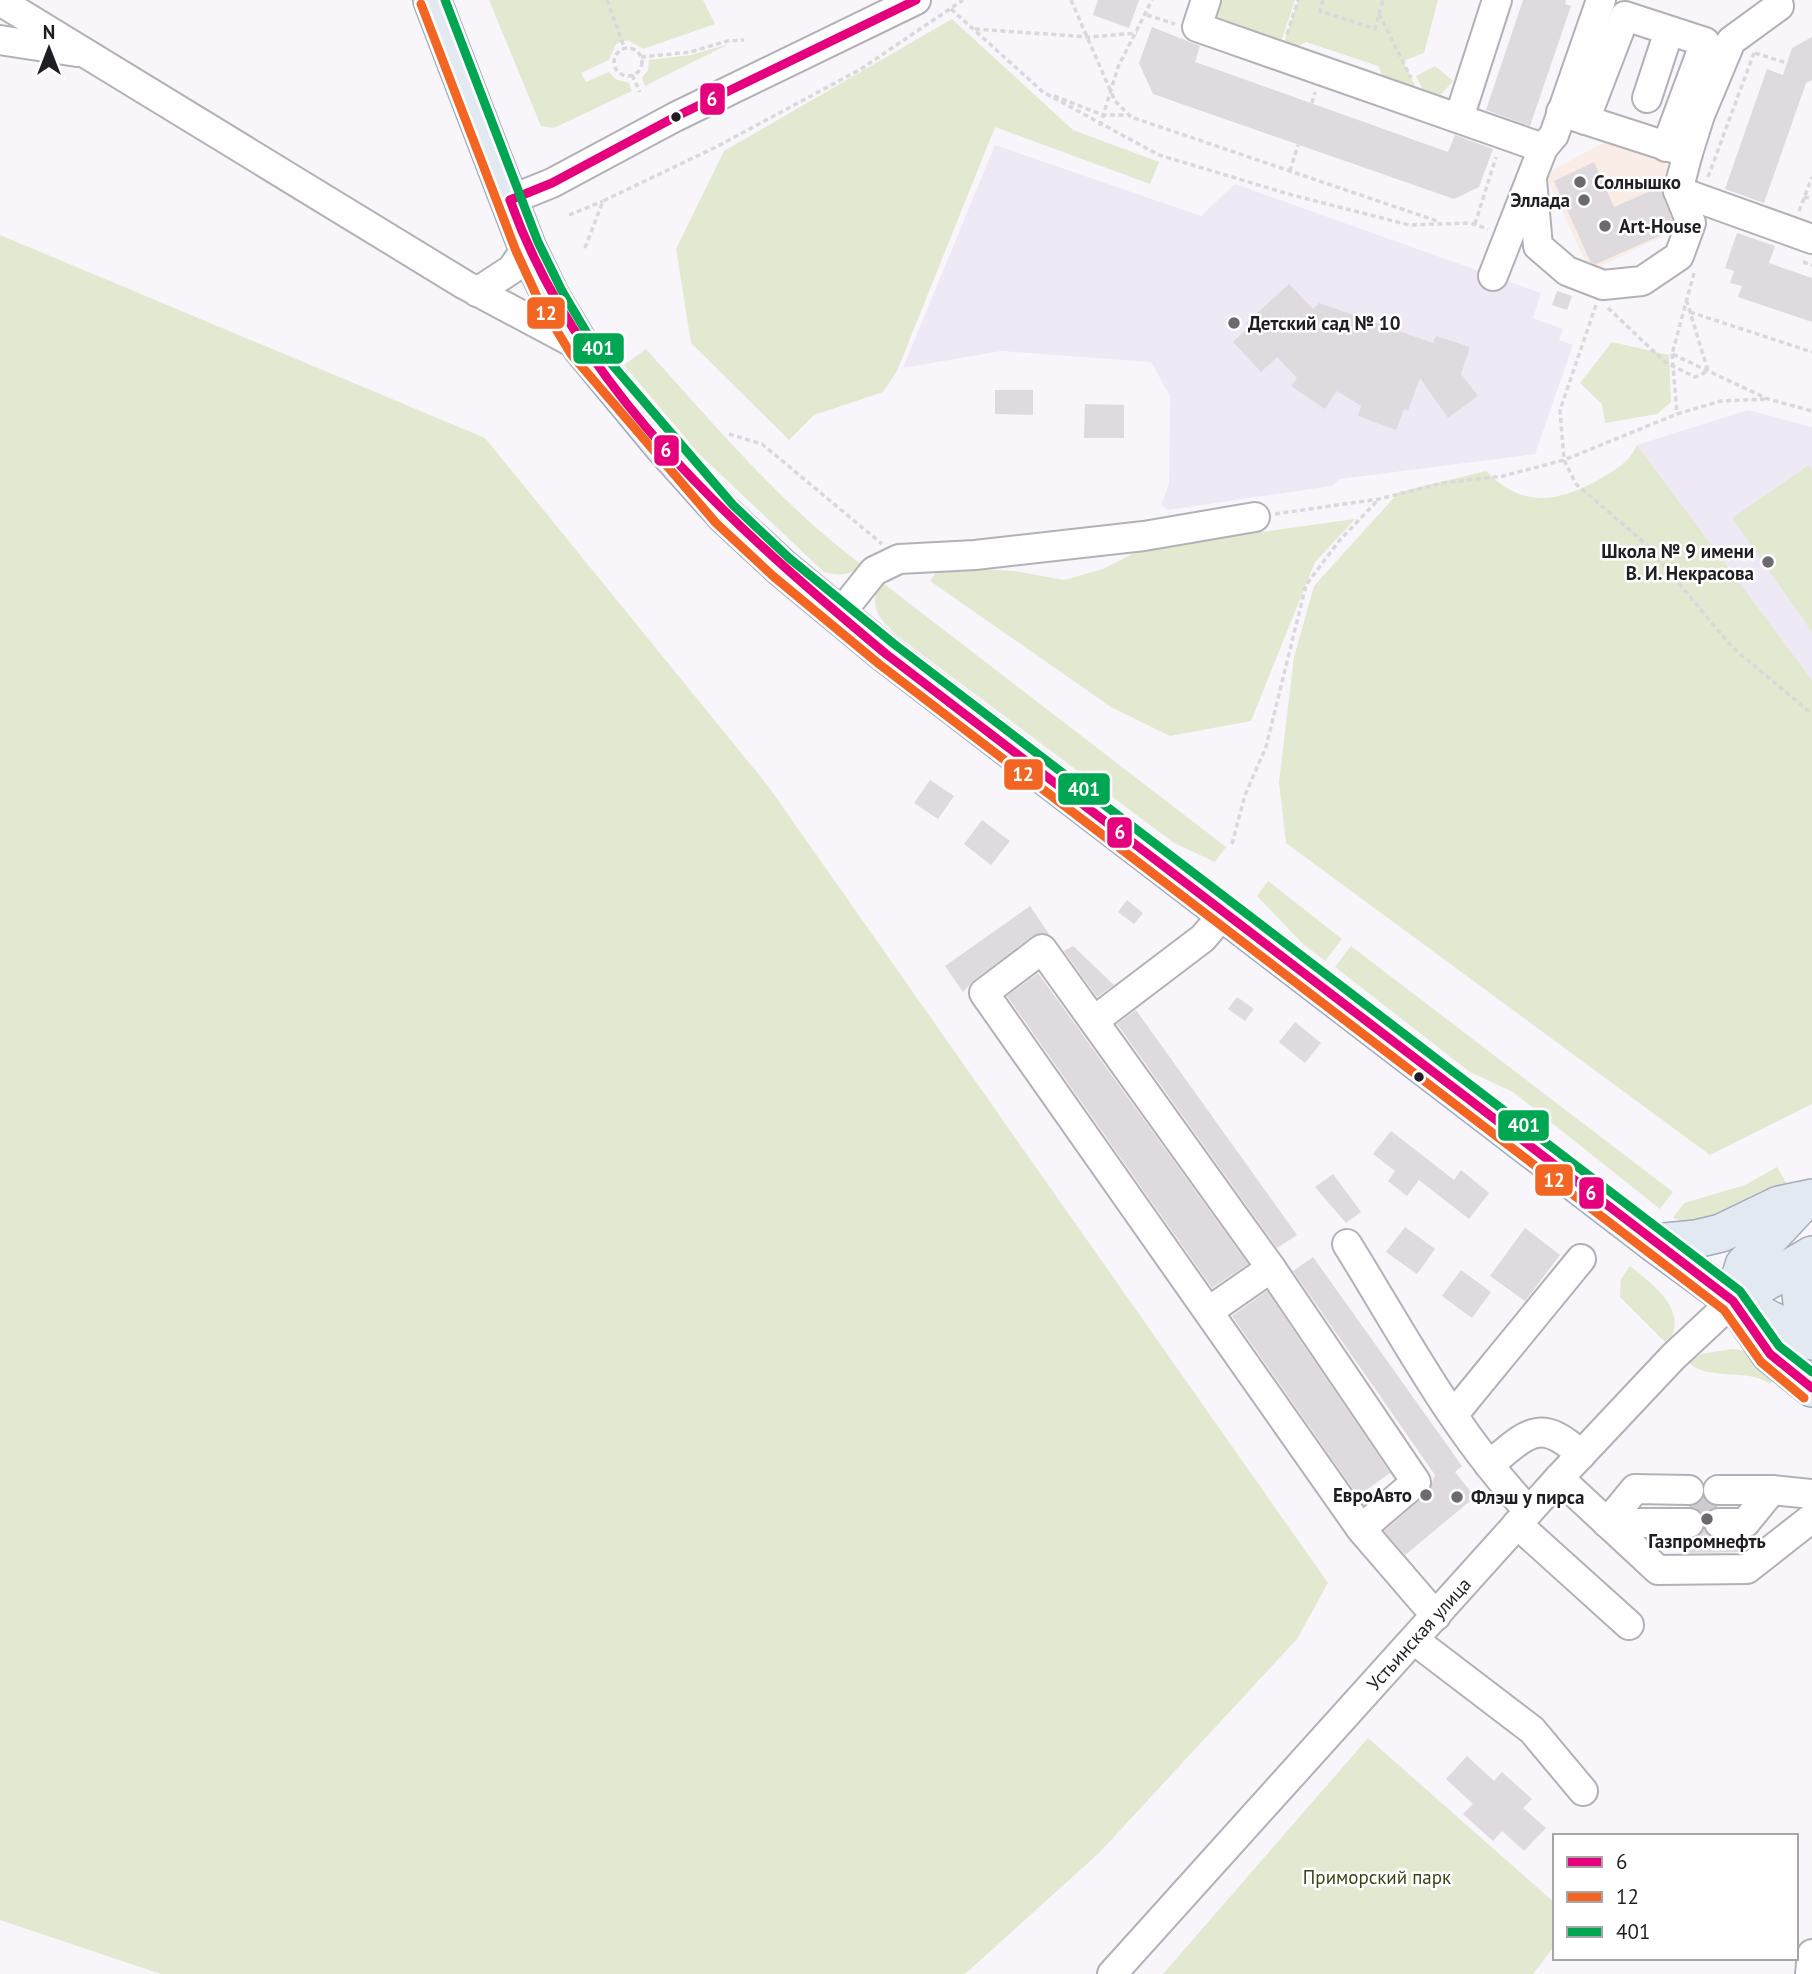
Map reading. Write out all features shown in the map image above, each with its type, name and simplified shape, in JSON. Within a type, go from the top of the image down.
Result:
[{"type":"main road","points":[[432,0],[527,247],[551,297],[581,347],[663,446],[724,514],[781,567],[839,615],[1654,1243],[1733,1301],[1809,1338]]},
{"type":"main road","points":[[1654,1243],[1696,1239],[1721,1233],[1779,1205],[1807,1200]]},
{"type":"main road","points":[[1733,1301],[1745,1265],[1807,1200]]},
{"type":"main road","points":[[1733,1301],[1809,1257]]},
{"type":"main road","points":[[1809,1257],[1800,1286],[1809,1338]]},
{"type":"main road","points":[[1733,1301],[1770,1354],[1812,1388]]},
{"type":"street","points":[[510,200],[552,183],[675,117],[916,0]]},
{"type":"street","points":[[1206,0],[1197,27],[1543,148]]},
{"type":"street","points":[[1459,118],[1497,0]]},
{"type":"street","points":[[1573,116],[1601,0]]},
{"type":"street","points":[[0,1],[91,54],[477,292],[581,347]]},
{"type":"street","points":[[1677,150],[1700,115],[1731,41],[1785,2]]},
{"type":"street","points":[[1493,276],[1543,148],[1573,116],[1625,16],[1705,42],[1677,150],[1689,195],[1691,223],[1679,256],[1642,281],[1591,288],[1538,246],[1532,180]]},
{"type":"street","points":[[1647,98],[1669,31]]},
{"type":"street","points":[[0,40],[91,54]]},
{"type":"street","points":[[1573,116],[1677,150]]},
{"type":"street","points":[[1689,195],[1801,235]]},
{"type":"street","points":[[477,292],[512,268],[527,247]]},
{"type":"street","points":[[839,615],[874,571],[899,559],[975,555],[1144,536],[1255,517]]},
{"type":"street","points":[[1096,1020],[1203,938],[1225,912]]},
{"type":"street","points":[[1361,1529],[1416,1482],[1271,1268],[1096,1020],[1042,949],[984,993],[1361,1529],[1436,1616]]},
{"type":"street","points":[[1347,1244],[1523,1518],[1629,1625]]},
{"type":"street","points":[[1454,1414],[1581,1259]]},
{"type":"street","points":[[1209,1311],[1271,1268]]},
{"type":"street","name":"Устьинская улица","points":[[1112,1974],[1523,1518],[1568,1486],[1581,1455],[1673,1357],[1733,1301]]},
{"type":"street","points":[[1489,1465],[1529,1433],[1549,1432],[1581,1455]]},
{"type":"street","points":[[1568,1486],[1614,1514],[1658,1570],[1747,1569],[1812,1518]]},
{"type":"street","points":[[1718,1506],[1812,1494]]},
{"type":"street","points":[[1614,1514],[1689,1506]]},
{"type":"street","points":[[1414,1640],[1532,1730],[1583,1791]]},
{"type":"street","points":[[1810,1974],[1812,1954]]},
{"type":"path","points":[[607,0],[624,48]]},
{"type":"path","points":[[569,215],[716,146],[861,69],[963,0]]},
{"type":"path","points":[[1071,0],[1115,100],[1129,115]]},
{"type":"path","points":[[1100,126],[1118,67],[1153,0]]},
{"type":"path","points":[[1280,56],[1298,0]]},
{"type":"path","points":[[1323,0],[1320,11],[1375,29],[1384,0]]},
{"type":"path","points":[[951,9],[1043,92],[1100,126],[1159,155],[1292,195],[1409,225],[1475,225],[1508,236]]},
{"type":"path","points":[[1380,14],[1425,106]]},
{"type":"path","points":[[973,29],[1089,37],[1137,33]]},
{"type":"path","points":[[641,57],[690,52],[727,41],[744,40]]},
{"type":"path","points":[[1689,195],[1758,42]]},
{"type":"path","points":[[624,48],[636,50],[641,57],[641,67],[632,75],[620,73],[614,62],[618,51],[624,48]]},
{"type":"path","points":[[1754,52],[1787,64]]},
{"type":"path","points":[[632,75],[640,92]]},
{"type":"path","points":[[1043,92],[1104,115],[1129,115],[1445,224]]},
{"type":"path","points":[[1290,171],[1298,145]]},
{"type":"path","points":[[1475,225],[1497,153]]},
{"type":"path","points":[[1801,235],[1804,198],[1812,177]]},
{"type":"path","points":[[1804,198],[1812,197]]},
{"type":"path","points":[[585,248],[603,201]]},
{"type":"path","points":[[1677,414],[1672,354],[1698,263]]},
{"type":"path","points":[[1591,288],[1673,369],[1695,377],[1708,371]]},
{"type":"path","points":[[1591,288],[1560,410],[1563,460],[1576,484],[1646,544],[1732,647],[1812,714]]},
{"type":"path","points":[[1686,300],[1708,371]]},
{"type":"path","points":[[1690,312],[1812,352]]},
{"type":"path","points":[[1672,354],[1768,399],[1812,411]]},
{"type":"path","points":[[1255,517],[1380,499],[1443,483],[1503,476],[1563,460],[1677,414],[1721,401],[1768,399]]},
{"type":"path","points":[[729,434],[762,444],[899,559]]},
{"type":"path","points":[[1232,844],[1245,795],[1266,747],[1306,585],[1339,541],[1380,499]]},
{"type":"shaded area","points":[[1605,142],[1666,163],[1691,223],[1590,271],[1545,174]]},
{"type":"shaded area","name":"Детский сад № 10","points":[[995,145],[1201,216],[1235,184],[1541,293],[1533,318],[1563,329],[1559,340],[1573,345],[1535,454],[1340,479],[1331,486],[1168,510],[1161,505],[1169,484],[1170,396],[1151,362],[1001,351],[903,368]]},
{"type":"shaded area","name":"Школа № 9 имени В. И. Некрасова","points":[[1748,410],[1812,427],[1812,680],[1637,445]]},
{"type":"green space","points":[[489,0],[703,0],[715,24],[643,49],[628,40],[616,44],[609,60],[581,73],[586,82],[609,72],[615,79],[629,83],[632,91],[554,128],[541,126]]},
{"type":"green space","points":[[1208,0],[1295,0],[1282,39],[1274,37],[1271,47],[1212,25]]},
{"type":"green space","points":[[1298,0],[1438,0],[1424,53],[1403,61],[1421,98],[1388,87],[1378,66],[1306,42],[1287,52],[1282,48]]},
{"type":"green space","points":[[952,19],[1073,130],[1159,162],[1150,184],[995,127],[897,371],[883,392],[814,415],[789,440],[691,343],[676,249],[724,151]]},
{"type":"green space","points":[[729,44],[645,86],[642,78],[648,70],[649,60],[691,55]]},
{"type":"green space","points":[[1435,66],[1453,81],[1435,101],[1427,98],[1416,76]]},
{"type":"green space","points":[[0,235],[485,438],[768,786],[1328,1583],[1297,1639],[1099,1853],[965,1974],[161,1974],[0,1920]]},
{"type":"green space","points":[[1612,342],[1669,355],[1671,402],[1657,414],[1605,423],[1602,404],[1580,383]]},
{"type":"green space","points":[[646,349],[776,490],[862,565],[844,574],[824,572],[699,454],[624,365]]},
{"type":"green space","points":[[1637,445],[1812,680],[1812,1104],[1710,1155],[1286,843],[1279,782],[1294,657],[1314,586],[1399,492],[1486,471],[1499,483],[1526,496],[1554,497],[1583,488],[1610,473],[1626,461]]},
{"type":"green space","points":[[1809,465],[1812,470],[1812,632],[1732,518]]},
{"type":"green space","points":[[1355,519],[1315,562],[1251,721],[1170,736],[1111,707],[930,581],[940,567],[1015,571],[1064,580],[1103,569],[1144,548]]},
{"type":"green space","points":[[879,580],[1226,847],[1215,862],[1174,843],[896,635],[879,616],[875,605]]},
{"type":"green space","points":[[1268,881],[1342,939],[1325,961],[1302,943],[1257,896]]},
{"type":"green space","points":[[1351,946],[1673,1192],[1660,1209],[1513,1092],[1470,1072],[1335,967]]},
{"type":"green space","points":[[1777,1167],[1790,1189],[1716,1218],[1686,1221],[1673,1218],[1684,1203],[1745,1185]]},
{"type":"green space","points":[[1630,1266],[1658,1290],[1672,1310],[1675,1321],[1667,1344],[1620,1297],[1621,1279]]},
{"type":"green space","points":[[1732,1349],[1749,1351],[1778,1374],[1770,1384],[1750,1376],[1708,1372],[1689,1363],[1701,1354]]},
{"type":"green space","name":"Приморский парк","points":[[1368,1738],[1553,1901],[1553,1948],[1533,1974],[1163,1974]]},
{"type":"building","points":[[1098,0],[1139,0],[1129,28],[1093,15]]},
{"type":"building","points":[[1523,0],[1566,0],[1565,4],[1571,6],[1530,126],[1486,110]]},
{"type":"building","points":[[1152,27],[1200,46],[1195,62],[1448,152],[1455,135],[1493,149],[1479,187],[1454,199],[1153,94],[1139,63]]},
{"type":"building","points":[[1812,37],[1812,80],[1806,83],[1764,203],[1725,189],[1767,69],[1783,75],[1792,48]]},
{"type":"building","points":[[1594,162],[1614,207],[1662,186],[1663,197],[1673,223],[1671,231],[1596,264],[1591,263],[1554,181]]},
{"type":"building","points":[[1737,233],[1775,246],[1769,263],[1812,278],[1812,322],[1738,297],[1742,286],[1730,283],[1734,271],[1725,268]]},
{"type":"building","points":[[1289,284],[1313,309],[1319,303],[1433,343],[1436,336],[1470,347],[1461,374],[1478,396],[1448,418],[1420,378],[1408,411],[1404,409],[1396,430],[1358,416],[1361,406],[1337,391],[1325,409],[1291,386],[1297,378],[1277,357],[1261,372],[1233,342],[1249,327],[1246,323]]},
{"type":"building","points":[[1557,291],[1572,296],[1567,310],[1552,305]]},
{"type":"building","points":[[995,390],[1033,390],[1033,415],[995,414]]},
{"type":"building","points":[[1085,404],[1124,405],[1124,438],[1084,438]]},
{"type":"building","points":[[930,780],[954,796],[938,819],[914,803]]},
{"type":"building","points":[[982,820],[1010,841],[991,865],[964,844]]},
{"type":"building","points":[[1127,900],[1143,913],[1134,924],[1118,912]]},
{"type":"building","points":[[1030,906],[1049,934],[1032,936],[974,980],[963,992],[945,966]]},
{"type":"building","points":[[1073,946],[1114,985],[1097,997],[1064,951]]},
{"type":"building","points":[[1038,973],[1248,1264],[1212,1288],[1007,996]]},
{"type":"building","points":[[1237,997],[1254,1009],[1245,1021],[1228,1009]]},
{"type":"building","points":[[1136,1010],[1297,1235],[1277,1248],[1117,1024]]},
{"type":"building","points":[[1295,1022],[1321,1043],[1305,1063],[1279,1042]]},
{"type":"building","points":[[1391,1131],[1454,1180],[1461,1170],[1489,1193],[1469,1219],[1419,1180],[1407,1196],[1388,1181],[1395,1171],[1373,1154]]},
{"type":"building","points":[[1333,1174],[1361,1212],[1346,1223],[1315,1187]]},
{"type":"building","points":[[1405,1227],[1435,1249],[1417,1274],[1386,1252]]},
{"type":"building","points":[[1525,1228],[1560,1255],[1525,1301],[1490,1276]]},
{"type":"building","points":[[1313,1257],[1462,1466],[1455,1472],[1475,1497],[1405,1555],[1384,1531],[1427,1494],[1435,1475],[1293,1271]]},
{"type":"building","points":[[1461,1270],[1491,1292],[1472,1318],[1442,1296]]},
{"type":"building","points":[[1267,1291],[1390,1473],[1358,1496],[1232,1316]]},
{"type":"building","points":[[1704,1498],[1718,1507],[1710,1509],[1704,1517],[1698,1509],[1690,1506]]},
{"type":"building","points":[[1704,1529],[1710,1537],[1718,1540],[1749,1539],[1749,1546],[1741,1552],[1682,1553],[1682,1540],[1697,1538]]},
{"type":"building","points":[[1467,1756],[1494,1781],[1502,1772],[1532,1799],[1523,1808],[1546,1828],[1524,1851],[1502,1831],[1493,1841],[1463,1814],[1473,1804],[1446,1779]]},
{"type":"tunnel","points":[[1689,1506],[1718,1506]]},
{"type":"transit line","name":"401","points":[[445,0],[538,242],[562,291],[591,340],[733,505],[789,558],[894,644],[1740,1291],[1779,1346],[1812,1372]]},
{"type":"transit line","name":"6","points":[[510,200],[552,183],[675,117],[916,0]]},
{"type":"transit line","name":"12","points":[[421,4],[516,251],[540,303],[571,354],[716,523],[773,576],[879,664],[1724,1310],[1761,1362],[1804,1398]]},
{"type":"transit line","name":"6","points":[[510,200],[539,269],[576,333],[619,394],[667,451],[773,557],[886,654],[1733,1301],[1770,1354],[1812,1388]]},
{"type":"place","name":"Солнышко","points":[[1580,182]]},
{"type":"place","name":"Эллада","points":[[1584,200]]},
{"type":"place","name":"Art-House","points":[[1605,226]]},
{"type":"place","name":"Детский сад № 10","points":[[1234,323]]},
{"type":"place","name":"Школа № 9 имени В. И. Некрасова","points":[[1768,562]]},
{"type":"place","name":"ЕвроАвто","points":[[1426,1495]]},
{"type":"place","name":"Флэш у пирса","points":[[1457,1497]]},
{"type":"place","name":"Газпромнефть","points":[[1707,1519]]}]
